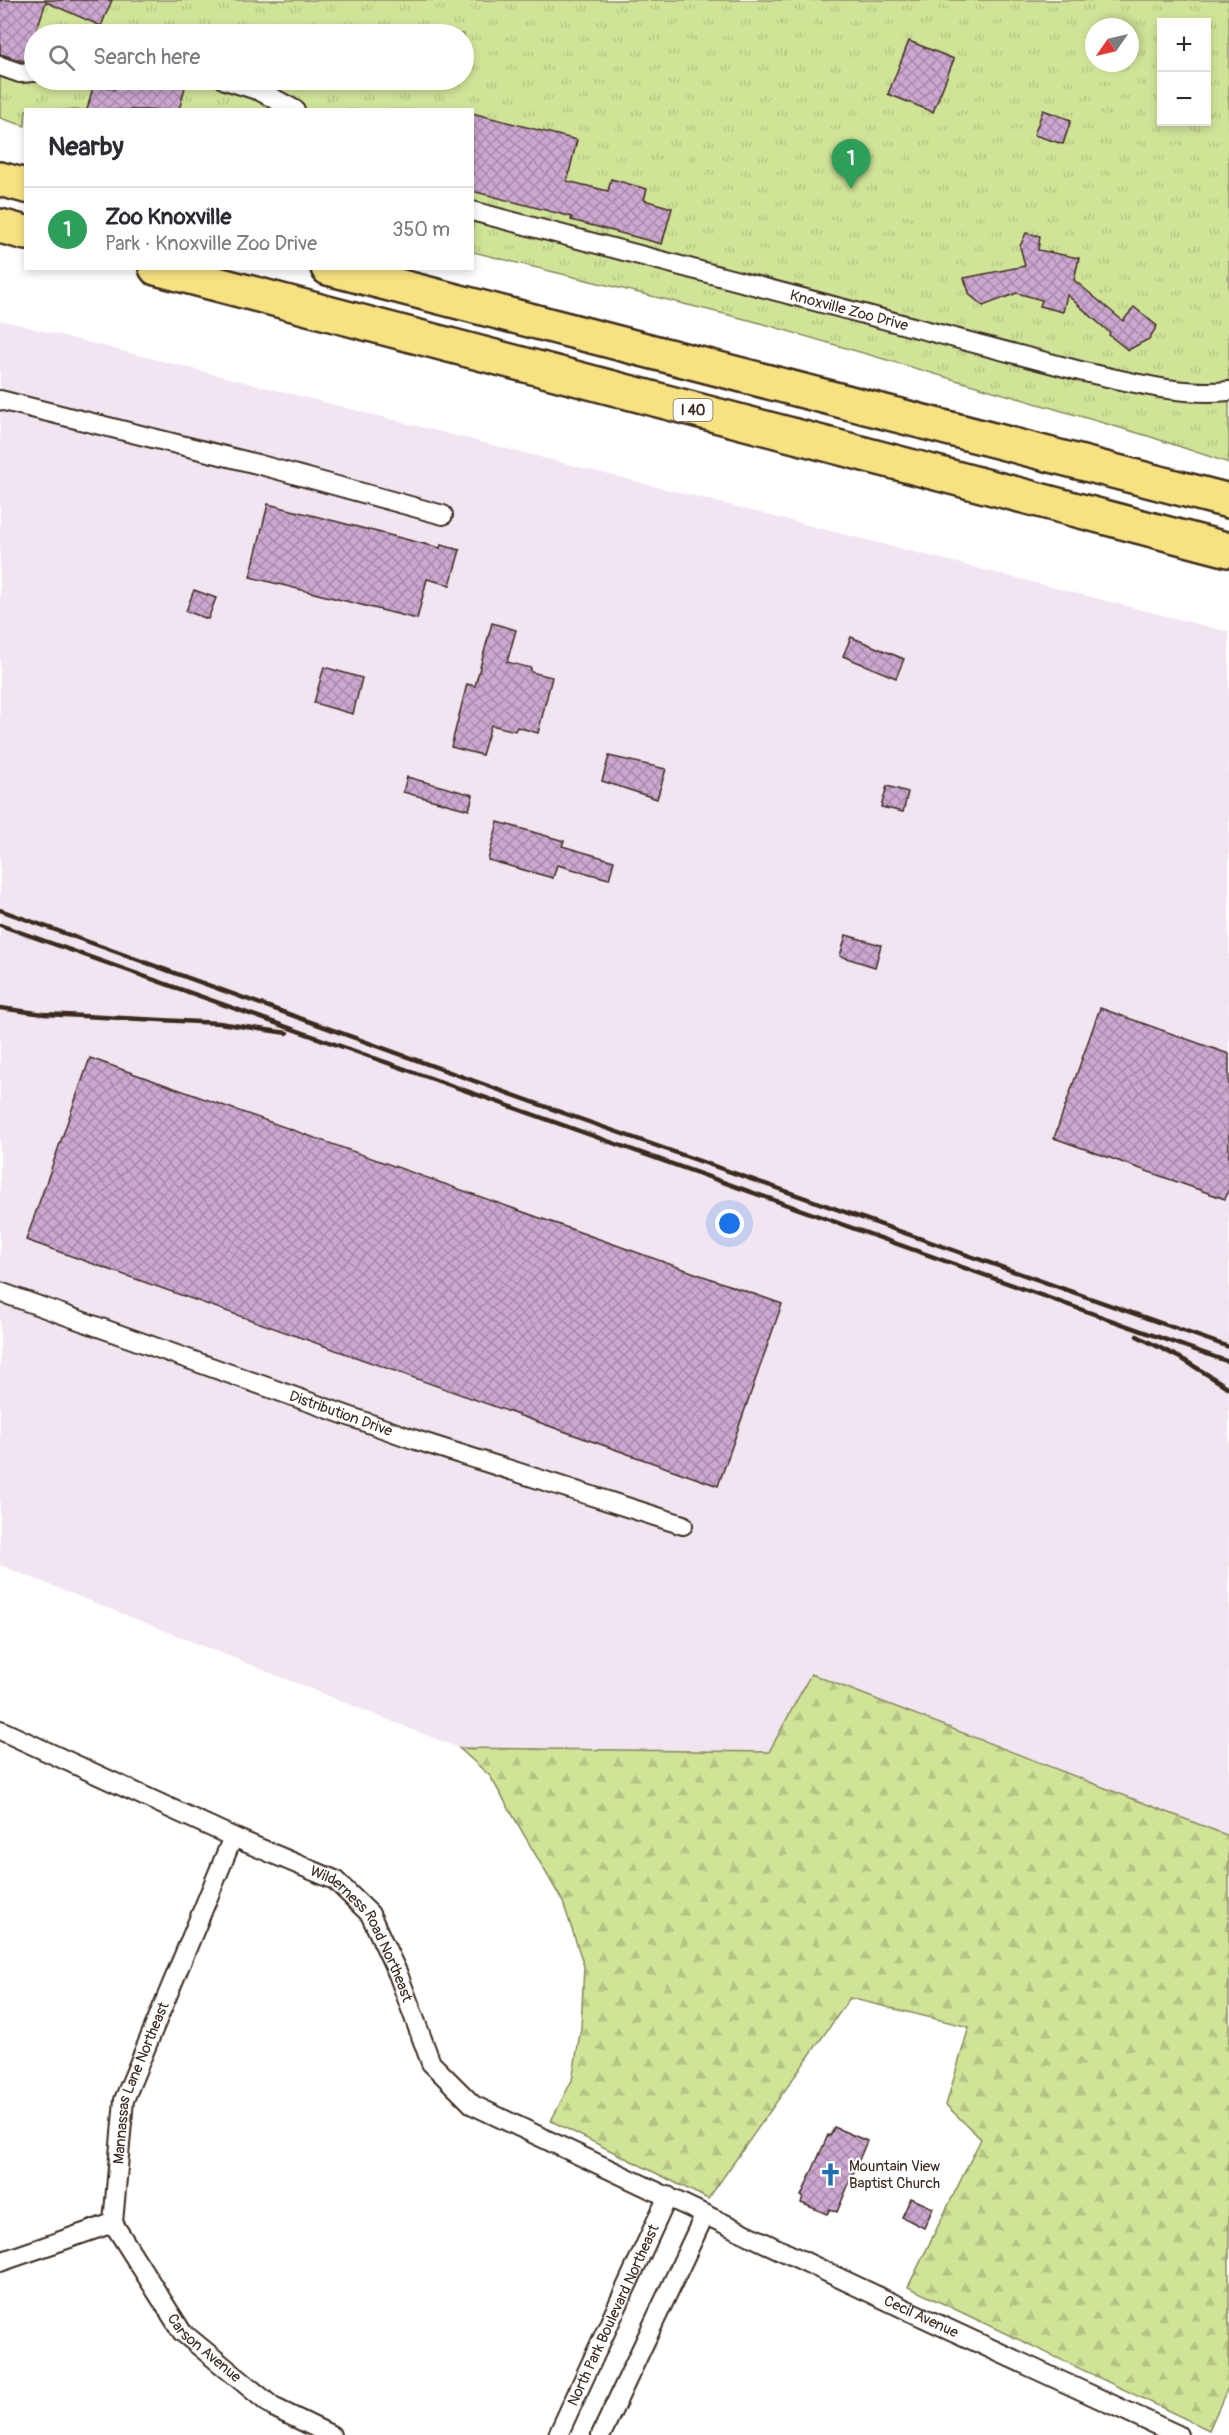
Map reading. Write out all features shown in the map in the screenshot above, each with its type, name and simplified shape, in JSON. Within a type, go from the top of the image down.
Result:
[{"type":"highway","points":[[0,178],[24,185]]},
{"type":"highway","points":[[0,226],[24,232]]},
{"type":"highway","name":"I 40","points":[[164,270],[1229,550]]},
{"type":"highway","points":[[336,270],[1229,501]]},
{"type":"street","points":[[0,66],[24,73]]},
{"type":"street","points":[[257,90],[291,108]]},
{"type":"street","name":"Knoxville Zoo Drive","points":[[474,212],[1084,372],[1168,390],[1212,393],[1229,391]]},
{"type":"street","points":[[0,400],[257,464],[443,515]]},
{"type":"street","name":"Distribution Drive","points":[[0,1292],[413,1438],[683,1525]]},
{"type":"street","name":"Wilderness Road Northeast","points":[[0,1730],[233,1837],[335,1880],[370,1914],[398,1974],[431,2063],[473,2105],[668,2196]]},
{"type":"street","name":"Mannassas Lane Northeast","points":[[113,2223],[124,2100],[233,1837]]},
{"type":"street","name":"Cecil Avenue","points":[[668,2196],[1178,2435]]},
{"type":"street","name":"North Park Boulevard Northeast","points":[[558,2435],[668,2196]]},
{"type":"street","points":[[601,2435],[705,2214]]},
{"type":"street","points":[[0,2262],[113,2223]]},
{"type":"street","name":"Carson Avenue","points":[[113,2223],[182,2332],[273,2407],[331,2435]]},
{"type":"shaded area","points":[[0,320],[1229,632],[1229,1836],[812,1675],[769,1752],[459,1748],[0,1565]]},
{"type":"green space","points":[[0,0],[1229,0],[1229,463],[1148,436],[753,321],[474,252],[474,108],[24,108],[24,126],[0,118]]},
{"type":"green space","points":[[811,1674],[1229,1836],[1229,2385],[1209,2430],[908,2287],[981,2139],[946,2105],[969,2027],[850,1998],[708,2199],[551,2121],[572,2080],[581,2028],[584,1966],[563,1902],[490,1776],[459,1748],[769,1752]]},
{"type":"building","points":[[0,0],[112,0],[102,24],[96,24],[46,2],[39,24],[24,24],[24,61],[0,54]]},
{"type":"building","points":[[909,41],[954,59],[933,112],[888,94]]},
{"type":"building","points":[[92,90],[184,90],[180,108],[88,108]]},
{"type":"building","points":[[1043,110],[1071,120],[1063,144],[1034,135]]},
{"type":"building","points":[[474,114],[577,140],[567,181],[608,191],[611,179],[647,189],[644,200],[672,208],[662,244],[571,220],[572,217],[474,192]]},
{"type":"building","points":[[1026,233],[1040,236],[1038,250],[1079,258],[1074,280],[1123,321],[1134,307],[1157,326],[1149,339],[1128,350],[1067,295],[1063,312],[1040,306],[1042,300],[1017,293],[983,306],[970,295],[964,278],[1025,266],[1020,246]]},
{"type":"building","points":[[268,504],[440,548],[441,545],[460,550],[450,585],[427,579],[417,619],[250,577]]},
{"type":"building","points":[[194,590],[216,598],[208,619],[186,611]]},
{"type":"building","points":[[492,623],[516,630],[507,662],[531,668],[531,672],[552,677],[538,733],[517,727],[515,731],[491,725],[482,755],[451,747],[467,684],[475,686]]},
{"type":"building","points":[[851,637],[904,659],[896,678],[843,656]]},
{"type":"building","points":[[324,667],[362,678],[353,714],[314,703]]},
{"type":"building","points":[[609,756],[666,769],[657,799],[602,781]]},
{"type":"building","points":[[407,777],[473,795],[469,810],[403,792]]},
{"type":"building","points":[[887,786],[908,792],[903,812],[881,807]]},
{"type":"building","points":[[498,822],[564,841],[562,846],[614,861],[609,879],[557,865],[553,878],[488,860]]},
{"type":"building","points":[[846,935],[881,945],[875,967],[840,956]]},
{"type":"building","points":[[1100,1008],[1229,1054],[1229,1189],[1225,1199],[1054,1138]]},
{"type":"building","points":[[90,1058],[782,1304],[718,1486],[26,1240]]},
{"type":"building","points":[[834,2127],[867,2141],[837,2212],[830,2209],[827,2214],[801,2203],[803,2197],[801,2196],[828,2135],[830,2136]]},
{"type":"building","points":[[911,2198],[933,2208],[924,2228],[902,2217]]},
{"type":"railway","points":[[0,910],[566,1114],[1229,1347]]},
{"type":"railway","points":[[0,925],[1229,1362]]},
{"type":"railway","points":[[0,1008],[44,1014],[219,1023],[287,1033]]},
{"type":"railway","points":[[1137,1336],[1184,1360],[1229,1388]]},
{"type":"place","name":"Zoo Knoxville","points":[[851,189]]},
{"type":"place","name":"Mountain View Baptist Church","points":[[831,2175]]}]
